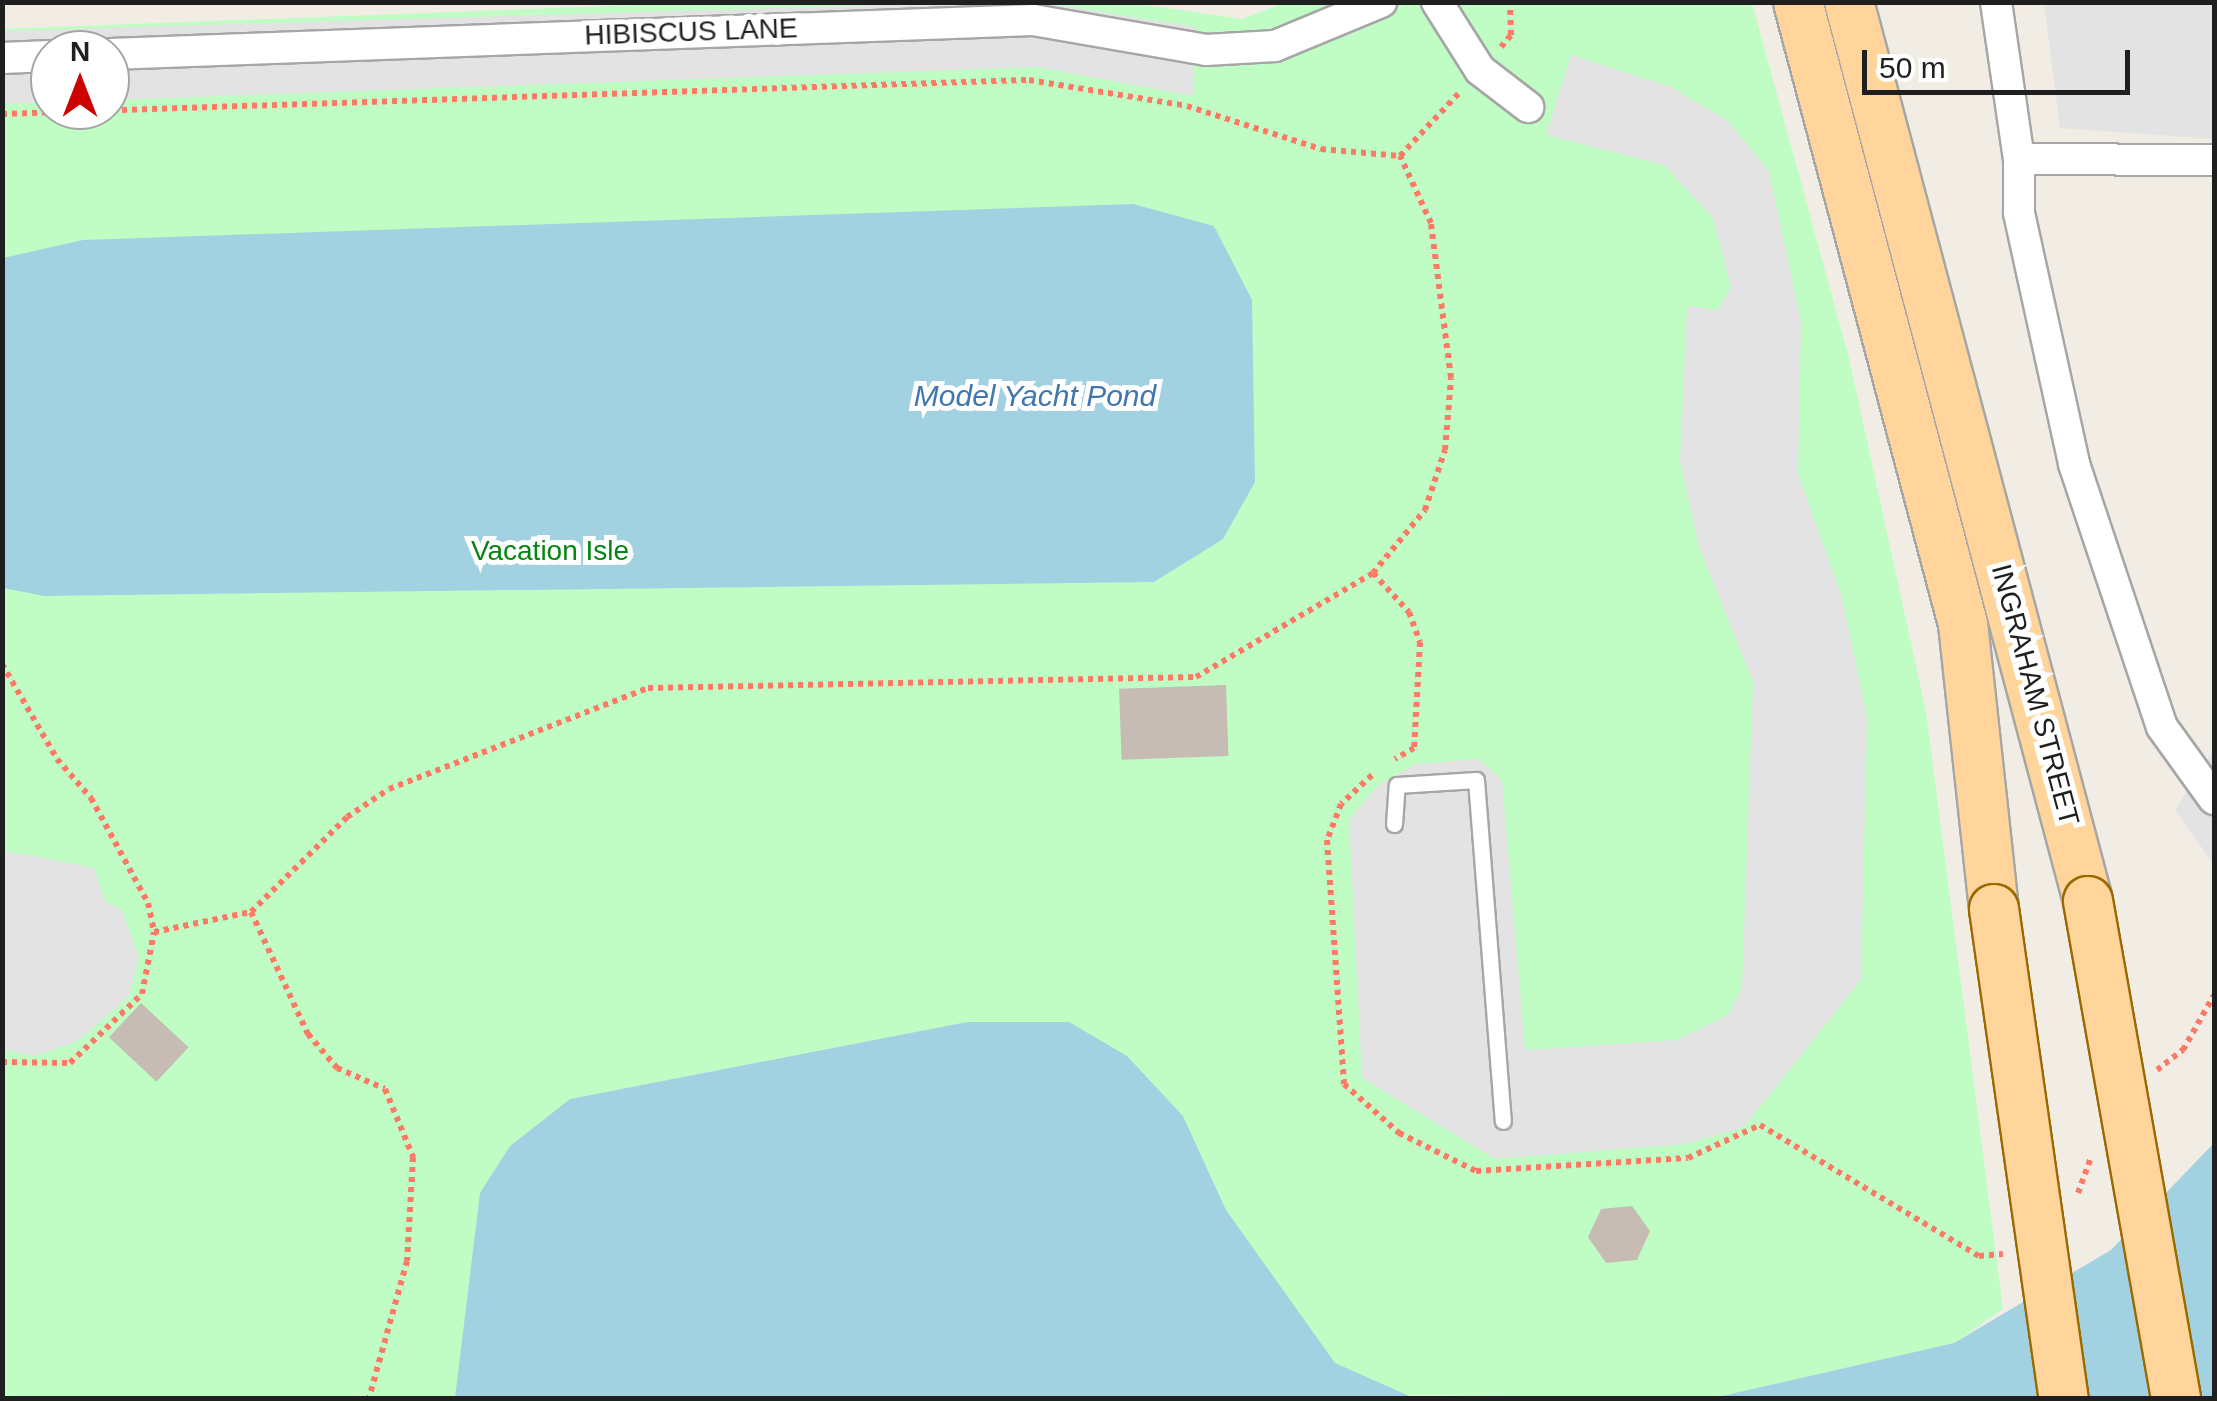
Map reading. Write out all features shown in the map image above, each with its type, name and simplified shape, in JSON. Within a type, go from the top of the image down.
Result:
[{"type":"main road","name":"INGRAHAM STREET","points":[[1798,2],[1963,624],[1994,909],[2064,1398]]},
{"type":"main road","name":"INGRAHAM STREET","points":[[1849,2],[2088,901],[2176,1398]]},
{"type":"street","name":"HIBISCUS LANE","points":[[130,53],[1034,20],[1206,50],[1275,46],[1381,2]]},
{"type":"street","points":[[1437,2],[1480,70],[1528,107]]},
{"type":"street","points":[[1996,2],[2019,159],[2018,213],[2074,464],[2162,727],[2214,799]]},
{"type":"street","points":[[2,58],[30,57]]},
{"type":"street","points":[[2019,159],[2214,160]]},
{"type":"lane","points":[[1394,824],[1397,785],[1476,780],[1503,1120]]},
{"type":"path","points":[[1400,156],[1511,36],[1510,2]]},
{"type":"path","points":[[2,114],[1030,80],[1187,106],[1260,136],[1321,149],[1400,156]]},
{"type":"path","points":[[154,932],[251,912],[347,817],[389,789],[648,688],[1196,677],[1373,573],[1425,510],[1444,450],[1450,378],[1431,223],[1400,156]]},
{"type":"path","points":[[1373,573],[1410,612],[1420,642],[1418,680],[1414,748],[1341,804],[1327,840],[1344,1084],[1399,1132],[1476,1170],[1688,1158],[1760,1125],[1979,1256],[2020,1252]]},
{"type":"path","points":[[2,664],[57,759],[92,798],[148,904],[154,932],[142,994],[70,1064],[2,1062]]},
{"type":"path","points":[[251,912],[308,1034],[337,1068],[385,1089],[413,1157],[407,1261],[369,1398]]},
{"type":"path","points":[[2152,1074],[2183,1050],[2214,996]]},
{"type":"path","points":[[2076,1197],[2097,1142]]},
{"type":"green space","name":"Vacation Isle","points":[[713,2],[1126,2],[1242,19],[1286,2],[1752,3],[1849,358],[1926,712],[2003,1309],[1954,1343],[1713,1398],[1397,1395],[1335,1363],[1290,1309],[1226,1210],[1183,1116],[967,1022],[570,1099],[510,1146],[455,1398],[3,1398],[2,29]]},
{"type":"shaded area","points":[[981,2],[1045,3],[1195,27],[1193,96],[1037,67],[130,99],[130,30],[36,30]]},
{"type":"shaded area","points":[[2044,3],[2214,3],[2214,139],[2060,128]]},
{"type":"shaded area","points":[[30,30],[30,103],[3,104],[2,31]]},
{"type":"shaded area","points":[[1571,55],[1671,87],[1727,120],[1769,171],[1801,322],[1798,474],[1842,597],[1867,718],[1861,980],[1744,1127],[1685,1144],[1495,1159],[1362,1078],[1349,820],[1377,786],[1416,764],[1479,759],[1502,780],[1525,1050],[1676,1040],[1728,1015],[1742,988],[1753,682],[1699,547],[1680,461],[1687,306],[1718,310],[1731,287],[1713,218],[1664,165],[1546,135]]},
{"type":"shaded area","points":[[2214,750],[2214,865],[2175,810]]},
{"type":"shaded area","points":[[2,850],[94,868],[105,902],[122,910],[139,958],[129,996],[78,1041],[35,1056],[3,1050]]},
{"type":"water","name":"Model Yacht Pond","points":[[1133,204],[1214,226],[1252,300],[1255,482],[1223,539],[1154,582],[44,596],[3,588],[3,258],[83,240]]},
{"type":"water","points":[[967,1022],[1069,1022],[1127,1056],[1183,1116],[1226,1210],[1335,1363],[1414,1398],[455,1398],[480,1193],[510,1146],[570,1099]]},
{"type":"water","points":[[2214,1143],[2214,1398],[1713,1398],[1954,1343],[2111,1250]]},
{"type":"building","points":[[1226,685],[1228,756],[1122,760],[1119,689]]},
{"type":"building","points":[[141,1003],[189,1047],[156,1082],[109,1037]]},
{"type":"building","points":[[1632,1206],[1650,1231],[1637,1260],[1606,1263],[1588,1237],[1601,1209]]}]
